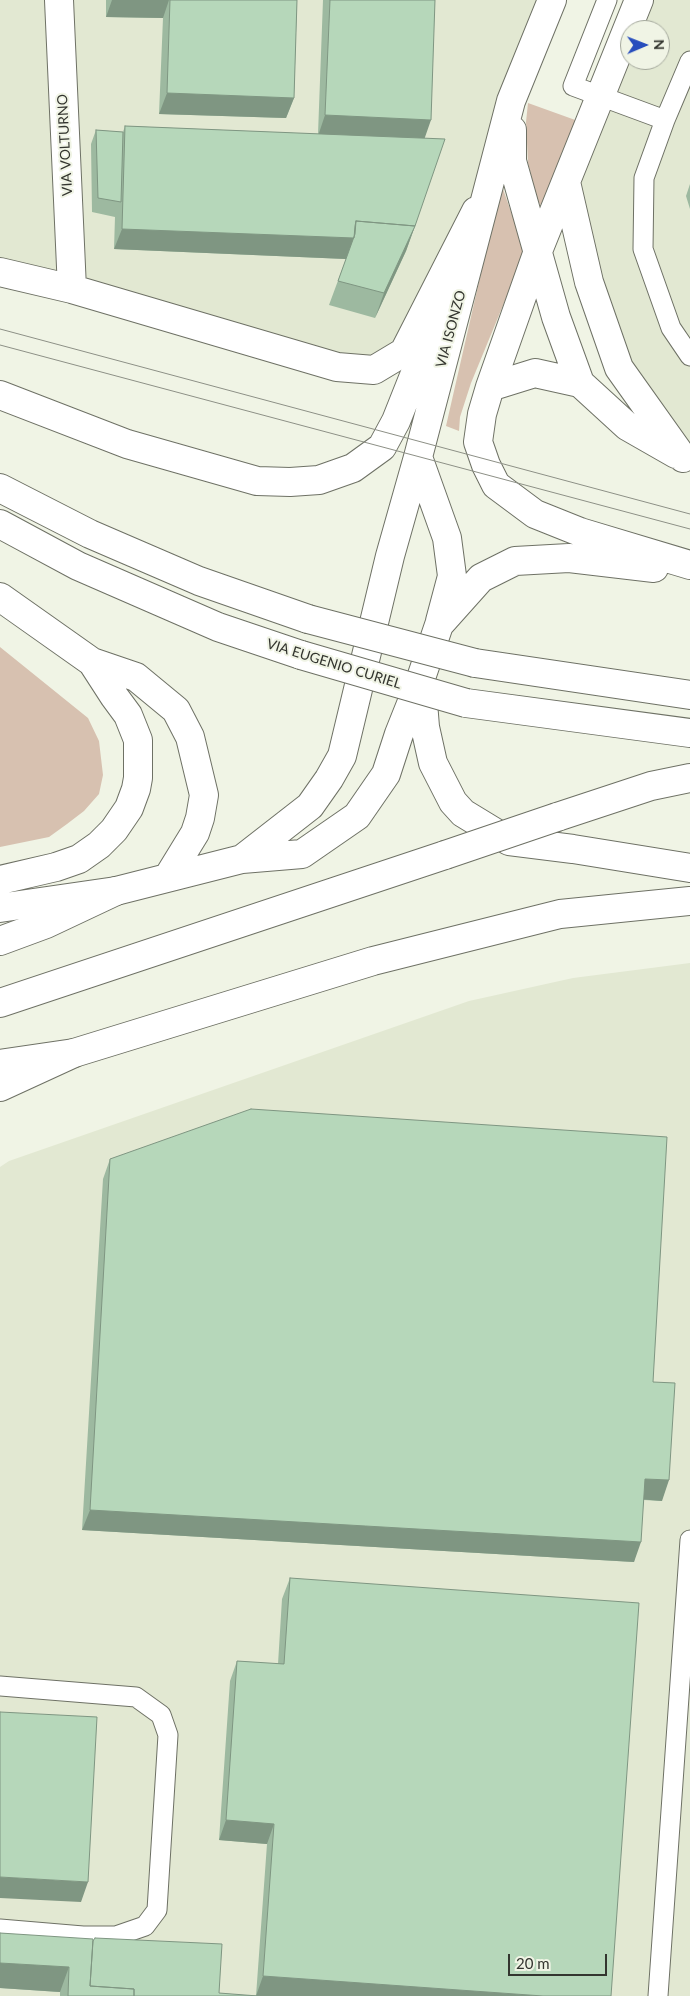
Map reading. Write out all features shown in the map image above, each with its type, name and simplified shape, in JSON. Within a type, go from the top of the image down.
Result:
[{"type":"main road","name":"VIA VOLTURNO","points":[[58,0],[72,289]]},
{"type":"main road","name":"VIA ISONZO","points":[[242,859],[310,806],[342,756],[390,556],[418,457],[511,101],[552,0]]},
{"type":"main road","points":[[639,0],[538,251],[490,387],[482,414],[478,442],[486,465],[496,484],[535,514],[580,532],[690,565]]},
{"type":"main road","name":"VIA ISONZO","points":[[511,101],[512,161],[556,316],[580,383]]},
{"type":"main road","points":[[566,182],[589,282],[619,368],[687,459]]},
{"type":"main road","points":[[0,272],[72,289],[337,367],[374,370],[404,352],[490,183]]},
{"type":"main road","points":[[0,395],[128,444],[257,481],[290,482],[319,480],[353,468],[382,447],[396,421],[490,183]]},
{"type":"main road","points":[[490,387],[535,373],[580,383],[627,426],[687,459]]},
{"type":"main road","points":[[0,908],[116,891],[242,859],[302,854],[357,816],[386,774],[439,625],[452,576],[447,538],[418,457]]},
{"type":"main road","points":[[0,488],[90,534],[190,578],[308,618],[475,663],[690,695]]},
{"type":"main road","name":"VIA EUGENIO CURIEL","points":[[0,524],[78,566],[209,623],[301,655],[466,702],[690,733]]},
{"type":"main road","points":[[439,625],[481,578],[515,561],[569,558],[690,572]]},
{"type":"main road","points":[[0,597],[92,662],[136,677],[176,710],[190,737],[204,795],[195,833],[168,877]]},
{"type":"main road","points":[[0,880],[56,867],[84,856],[99,845],[114,830],[130,808],[136,789],[139,764],[138,740],[128,715],[92,662]]},
{"type":"main road","points":[[421,678],[425,727],[434,763],[453,802],[463,813],[509,841],[573,849],[690,868]]},
{"type":"main road","points":[[0,1003],[651,786],[690,778]]},
{"type":"main road","points":[[0,941],[46,924],[116,891]]},
{"type":"main road","points":[[0,1087],[74,1053],[373,961],[560,914],[690,901]]},
{"type":"main road","points":[[0,1064],[74,1053]]},
{"type":"lane","points":[[607,0],[573,86],[665,120]]},
{"type":"lane","points":[[690,61],[665,120],[644,178],[643,249],[671,328],[690,356]]},
{"type":"lane","points":[[658,1996],[690,1540]]},
{"type":"lane","points":[[0,1686],[136,1697],[161,1715],[168,1735],[157,1910],[145,1926],[116,1936],[83,1936],[0,1929]]},
{"type":"shaded area","points":[[0,0],[552,0],[490,183],[404,352],[374,370],[0,271]]},
{"type":"shaded area","points":[[639,0],[690,0],[690,461],[619,368],[566,182],[620,47],[620,70],[670,70],[670,20],[631,20]]},
{"type":"shaded area","points":[[528,103],[578,121],[544,208],[538,202],[528,163],[526,122]]},
{"type":"shaded area","points":[[503,189],[525,252],[471,383],[460,417],[459,431],[446,426],[500,190]]},
{"type":"shaded area","points":[[0,647],[88,718],[99,741],[103,775],[99,794],[84,811],[49,837],[0,847]]},
{"type":"shaded area","points":[[690,963],[690,1996],[0,1996],[0,1167],[9,1161],[469,1001],[573,978]]},
{"type":"building","points":[[170,0],[297,0],[294,98],[167,93]]},
{"type":"building","points":[[330,0],[435,0],[431,120],[325,115]]},
{"type":"building","points":[[125,126],[445,139],[415,226],[356,221],[354,238],[122,229]]},
{"type":"building","points":[[96,130],[123,132],[121,202],[98,198]]},
{"type":"building","points":[[356,221],[415,226],[384,293],[338,281],[355,234]]},
{"type":"building","points":[[251,1109],[667,1137],[653,1382],[675,1383],[669,1480],[645,1479],[641,1542],[90,1510],[110,1159]]},
{"type":"building","points":[[290,1578],[639,1603],[611,1996],[543,1996],[263,1976],[274,1824],[226,1820],[237,1661],[284,1664]]},
{"type":"building","points":[[0,1712],[97,1717],[88,1882],[0,1877]]},
{"type":"building","points":[[0,1933],[93,1939],[90,1986],[134,1989],[134,1996],[68,1996],[69,1967],[0,1963]]},
{"type":"building","points":[[95,1938],[222,1944],[219,1993],[258,1996],[134,1996],[134,1989],[90,1986],[93,1941]]},
{"type":"tram line","points":[[0,329],[690,514]]},
{"type":"tram line","points":[[0,345],[690,529]]}]
